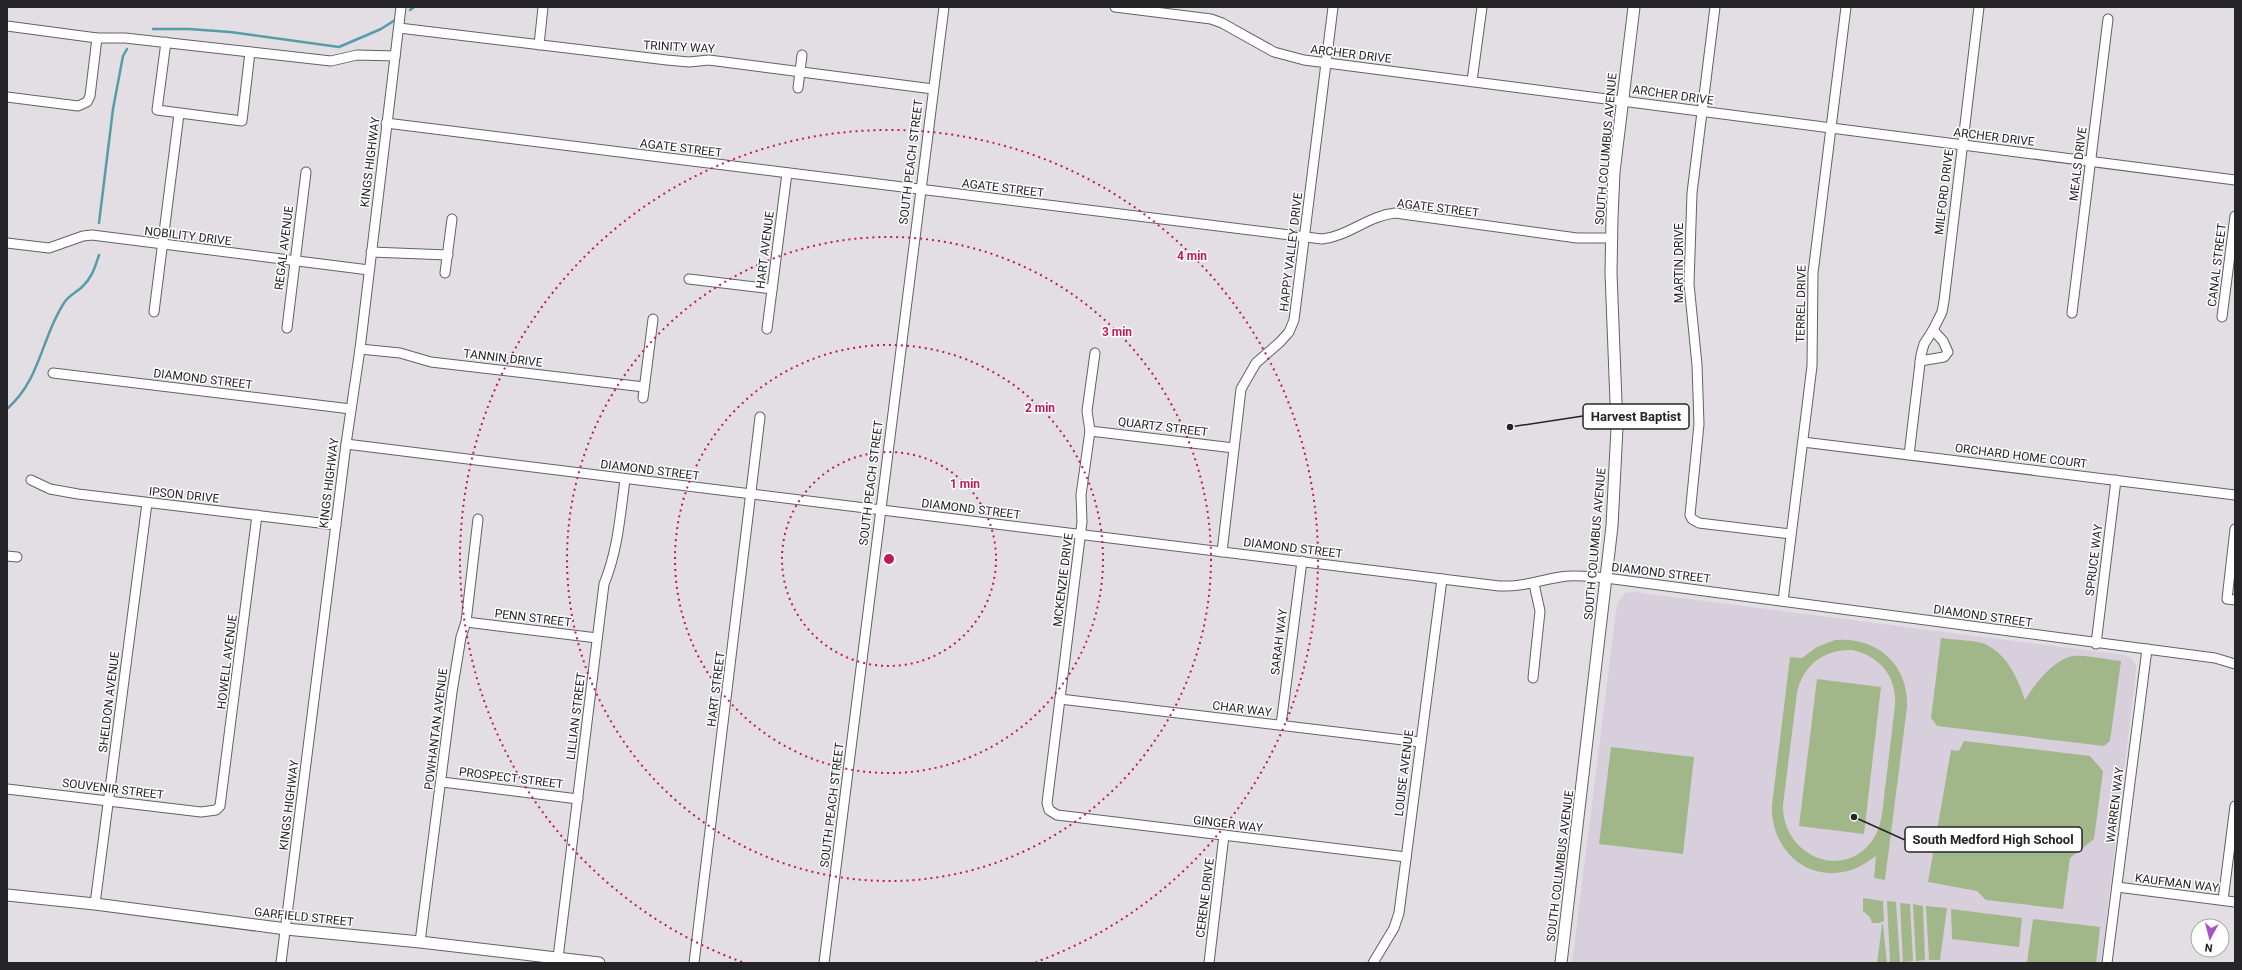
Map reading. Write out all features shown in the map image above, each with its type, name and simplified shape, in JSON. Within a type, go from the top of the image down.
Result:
[{"type":"main road","name":"SOUTH COLUMBUS AVENUE","points":[[1561,963],[1612,526],[1617,428],[1611,238],[1614,172],[1634,7]]},
{"type":"main road","name":"GARFIELD STREET","points":[[7,895],[95,904],[286,929],[420,942],[599,963]]},
{"type":"street","name":"KINGS HIGHWAY","points":[[281,963],[346,444],[360,349],[401,7]]},
{"type":"street","points":[[539,45],[543,7]]},
{"type":"street","name":"SOUTH PEACH STREET","points":[[824,963],[944,7]]},
{"type":"street","name":"ARCHER DRIVE","points":[[1115,7],[1211,19],[1222,23],[1274,52],[1297,59],[2235,180]]},
{"type":"street","name":"HAPPY VALLEY DRIVE","points":[[1222,552],[1241,389],[1256,363],[1289,332],[1294,320],[1334,7]]},
{"type":"street","points":[[1472,81],[1482,7]]},
{"type":"street","name":"MARTIN DRIVE","points":[[1715,7],[1692,193],[1689,284],[1699,397],[1698,449],[1690,509],[1692,519],[1699,523],[1791,534]]},
{"type":"street","name":"TERREL DRIVE","points":[[1783,601],[1812,366],[1813,273],[1846,7]]},
{"type":"street","name":"MILFORD DRIVE","points":[[1910,455],[1920,361],[1924,344],[1933,330],[1943,306],[1980,7]]},
{"type":"street","name":"MEALS DRIVE","points":[[2072,313],[2108,19]]},
{"type":"street","points":[[7,26],[97,38],[125,38],[166,42],[331,61],[357,55],[395,56]]},
{"type":"street","name":"TRINITY WAY","points":[[399,28],[667,60],[689,62],[710,60],[933,89]]},
{"type":"street","points":[[7,97],[78,106],[83,105],[90,96],[97,38]]},
{"type":"street","points":[[166,42],[158,110],[179,114],[242,121],[250,52]]},
{"type":"street","points":[[798,88],[802,55]]},
{"type":"street","points":[[154,312],[164,246],[179,114]]},
{"type":"street","name":"AGATE STREET","points":[[386,123],[1322,239],[1338,237],[1375,218],[1395,213],[1577,238],[1611,238]]},
{"type":"street","name":"REGAL AVENUE","points":[[287,328],[306,172]]},
{"type":"street","name":"HART AVENUE","points":[[767,329],[787,173]]},
{"type":"street","name":"CANAL STREET","points":[[2222,317],[2235,216]]},
{"type":"street","points":[[445,274],[452,219]]},
{"type":"street","name":"NOBILITY DRIVE","points":[[7,244],[49,248],[82,236],[92,236],[369,270]]},
{"type":"street","points":[[371,252],[448,255]]},
{"type":"street","points":[[689,279],[772,289]]},
{"type":"street","points":[[643,398],[653,320]]},
{"type":"street","points":[[1920,361],[1944,357],[1948,352],[1943,341],[1933,330]]},
{"type":"street","name":"TANNIN DRIVE","points":[[360,349],[400,353],[431,362],[644,387]]},
{"type":"street","name":"MCKENZIE DRIVE","points":[[1049,810],[1047,803],[1080,534],[1081,495],[1090,431],[1087,411],[1095,353]]},
{"type":"street","name":"DIAMOND STREET","points":[[53,373],[351,409]]},
{"type":"street","name":"HART STREET","points":[[694,963],[760,417]]},
{"type":"street","name":"QUARTZ STREET","points":[[1090,431],[1234,448]]},
{"type":"street","name":"ORCHARD HOME COURT","points":[[1803,442],[2235,495]]},
{"type":"street","name":"DIAMOND STREET","points":[[346,444],[625,480],[880,509],[1499,586],[1517,587],[1534,584],[1560,576],[1606,578],[2096,644],[2215,658],[2235,664]]},
{"type":"street","name":"IPSON DRIVE","points":[[32,480],[50,489],[147,503],[336,525]]},
{"type":"street","name":"LILLIAN STREET","points":[[558,958],[604,584],[613,561],[618,540],[625,480]]},
{"type":"street","name":"SPRUCE WAY","points":[[2096,644],[2116,480]]},
{"type":"street","name":"SHELDON AVENUE","points":[[95,904],[147,503]]},
{"type":"street","name":"HOWELL AVENUE","points":[[216,810],[220,806],[223,798],[257,515]]},
{"type":"street","name":"POWHANTAN AVENUE","points":[[420,942],[442,782],[454,676],[460,637],[466,622],[478,519]]},
{"type":"street","points":[[2231,600],[2235,529]]},
{"type":"street","points":[[7,556],[17,557]]},
{"type":"street","name":"SARAH WAY","points":[[1281,725],[1302,561]]},
{"type":"street","name":"LOUISE AVENUE","points":[[1373,963],[1397,922],[1442,579]]},
{"type":"street","points":[[1533,678],[1540,611],[1534,584]]},
{"type":"street","name":"PENN STREET","points":[[466,622],[597,638]]},
{"type":"street","name":"WARREN WAY","points":[[2107,963],[2147,650]]},
{"type":"street","name":"CHAR WAY","points":[[1060,699],[1420,742]]},
{"type":"street","name":"PROSPECT STREET","points":[[442,782],[578,799]]},
{"type":"street","name":"SOUVENIR STREET","points":[[7,789],[201,812],[216,810]]},
{"type":"street","points":[[2223,900],[2235,806]]},
{"type":"street","name":"GINGER WAY","points":[[1049,810],[1057,815],[1406,857]]},
{"type":"street","name":"CERENE DRIVE","points":[[1210,963],[1224,835]]},
{"type":"street","name":"KAUFMAN WAY","points":[[2117,888],[2235,902]]},
{"type":"shaded area","points":[[1634,592],[2124,655],[2131,658],[2136,665],[2136,671],[2101,963],[1572,963],[1617,604],[1625,593]]},
{"type":"green space","points":[[1941,638],[1983,643],[2001,655],[2015,676],[2025,700],[2034,687],[2053,666],[2067,658],[2086,656],[2121,661],[2110,741],[2104,746],[1937,726],[1931,718]]},
{"type":"green space","points":[[1835,640],[1850,640],[1864,643],[1877,648],[1888,656],[1896,666],[1902,678],[1906,692],[1907,707],[1885,880],[1874,878],[1876,856],[1861,866],[1848,871],[1828,873],[1814,871],[1802,865],[1791,856],[1783,846],[1776,833],[1772,805],[1790,657],[1802,658],[1817,647]],"holes":[[[1842,650],[1852,650],[1871,657],[1885,669],[1890,677],[1895,695],[1883,810],[1877,832],[1862,852],[1847,859],[1832,861],[1817,858],[1804,850],[1793,838],[1785,823],[1783,805],[1797,693],[1804,674],[1816,661],[1824,656],[1832,652]]]},
{"type":"green space","points":[[1817,679],[1881,687],[1864,834],[1799,826]]},
{"type":"green space","points":[[1964,741],[2090,756],[2103,771],[2094,839],[2070,858],[2063,909],[1986,900],[1977,891],[1928,882],[1951,750],[1959,751]]},
{"type":"green space","points":[[1611,747],[1694,757],[1683,854],[1599,844]]},
{"type":"green space","points":[[1863,898],[1883,901],[1884,921],[1872,923],[1870,917],[1863,911]]},
{"type":"green space","points":[[1887,901],[1896,902],[1900,962],[1890,962]]},
{"type":"green space","points":[[1900,903],[1910,904],[1913,961],[1903,962]]},
{"type":"green space","points":[[1913,904],[1923,906],[1925,960],[1916,961]]},
{"type":"green space","points":[[1926,906],[1947,908],[1940,960],[1929,960]]},
{"type":"green space","points":[[1951,909],[2022,918],[2019,947],[1952,939]]},
{"type":"green space","points":[[2033,919],[2100,927],[2096,963],[2027,963]]},
{"type":"green space","points":[[1883,924],[1887,963],[1877,963],[1882,925]]},
{"type":"waterway","points":[[410,10],[414,7]]},
{"type":"waterway","points":[[153,29],[189,29],[230,32],[339,47],[381,29],[395,20]]},
{"type":"waterway","points":[[99,223],[113,109],[123,56],[127,49]]},
{"type":"waterway","points":[[7,409],[27,385],[34,372],[56,316],[68,298],[80,289],[88,280],[93,272],[99,255]]},
{"type":"place","name":"Harvest Baptist","points":[[1510,427]]},
{"type":"place","name":"South Medford High School","points":[[1854,817]]}]
